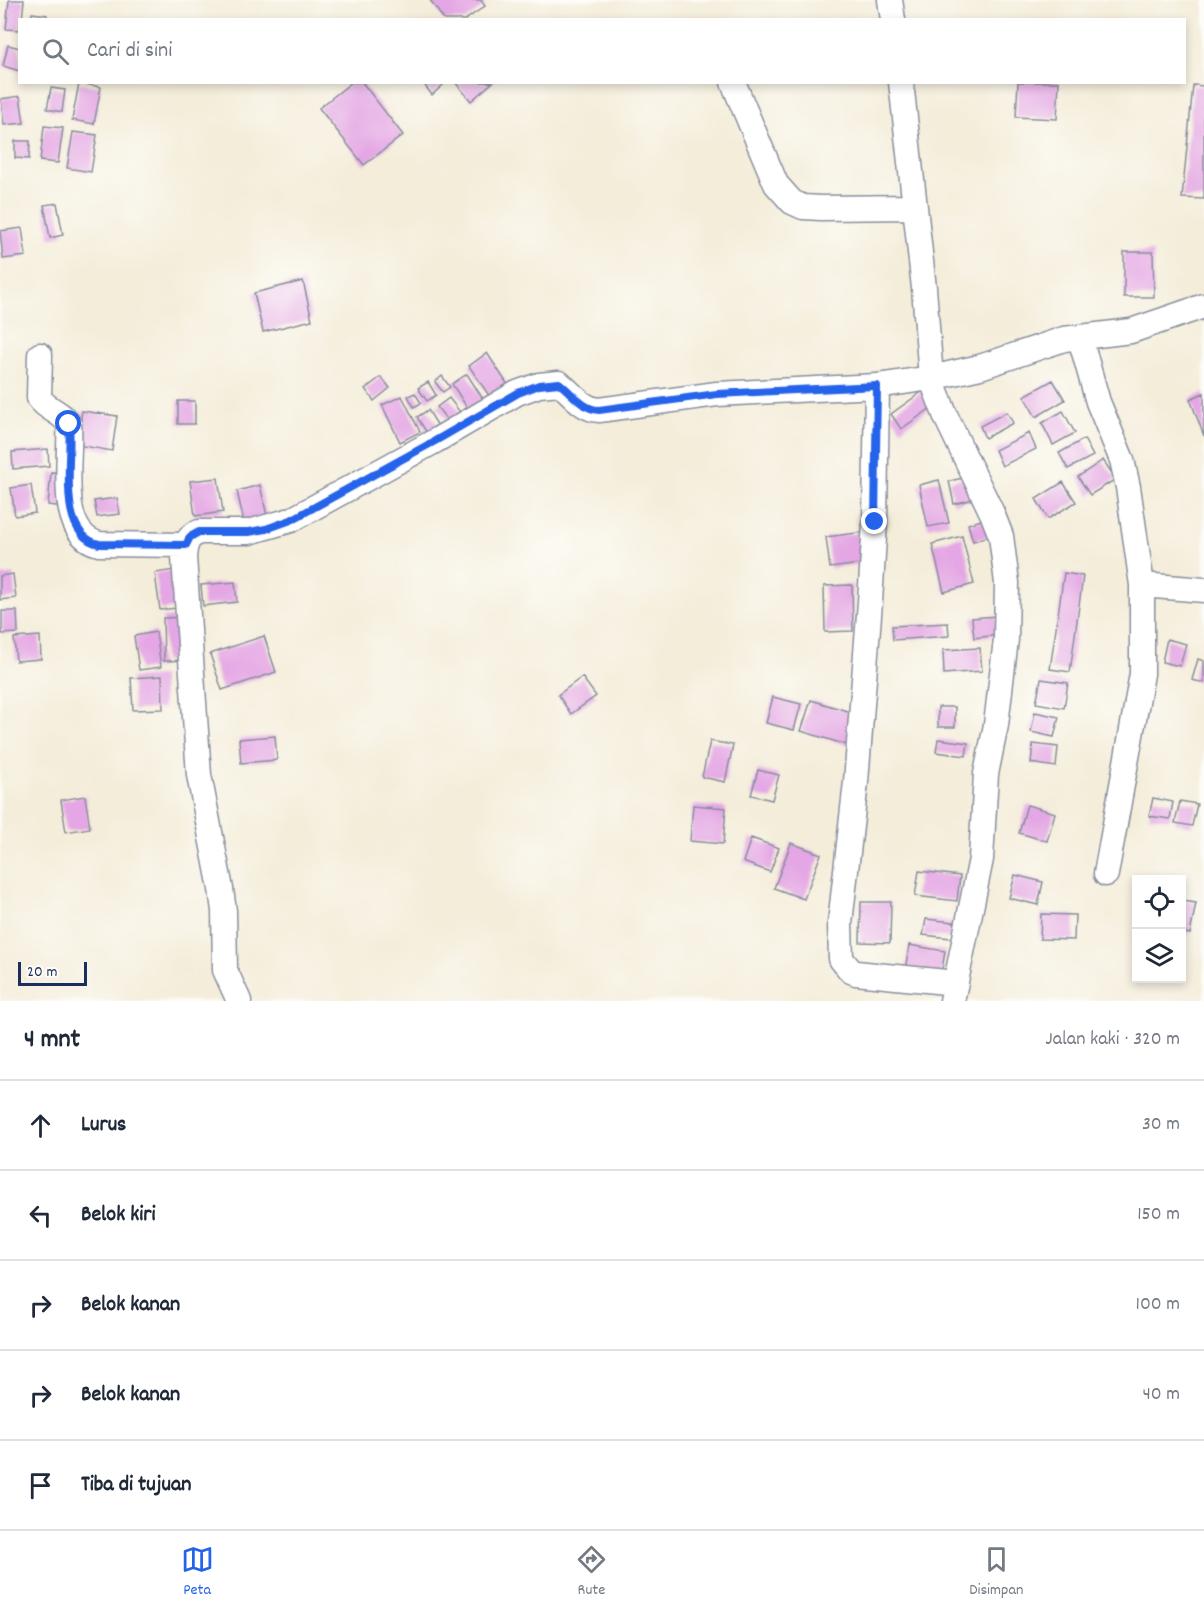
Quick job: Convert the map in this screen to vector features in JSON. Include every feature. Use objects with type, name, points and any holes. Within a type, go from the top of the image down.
[{"type":"street","points":[[890,0],[893,18]]},
{"type":"street","points":[[734,84],[776,183],[792,202],[803,207],[821,208],[915,207]]},
{"type":"street","points":[[877,386],[875,522],[856,782],[840,923],[841,959],[851,971],[856,973],[954,992],[981,859],[986,774],[996,725],[1006,639],[1007,583],[1001,536],[946,417],[931,378],[901,84]]},
{"type":"street","points":[[239,1001],[225,970],[224,911],[200,775],[184,557],[190,537],[199,532],[249,532],[291,520],[518,393],[539,385],[559,383],[582,404],[599,410],[717,394],[877,386],[931,378],[980,367],[1047,343],[1131,331],[1204,306]]},
{"type":"street","points":[[1080,338],[1098,402],[1122,460],[1142,585],[1142,674],[1106,874]]},
{"type":"street","points":[[40,355],[39,398],[49,408],[63,416],[69,424],[71,514],[83,535],[88,540],[99,544],[186,545]]},
{"type":"street","points":[[1142,585],[1204,590]]},
{"type":"building","points":[[9,0],[24,0],[22,18],[18,18],[18,30],[6,29]]},
{"type":"building","points":[[430,0],[481,0],[485,6],[468,18],[443,18]]},
{"type":"building","points":[[32,13],[47,15],[46,18],[31,18]]},
{"type":"building","points":[[8,45],[18,48],[18,70],[3,66]]},
{"type":"building","points":[[79,84],[101,87],[94,124],[72,120]]},
{"type":"building","points":[[349,84],[364,84],[403,135],[364,165],[319,108]]},
{"type":"building","points":[[424,84],[442,84],[443,85],[432,95]]},
{"type":"building","points":[[457,84],[491,84],[471,101]]},
{"type":"building","points":[[1018,84],[1059,84],[1057,119],[1016,117]]},
{"type":"building","points":[[1193,85],[1204,86],[1204,199],[1182,198]]},
{"type":"building","points":[[51,88],[65,90],[62,112],[47,109]]},
{"type":"building","points":[[20,96],[24,123],[4,125],[1,99]]},
{"type":"building","points":[[44,126],[63,128],[58,163],[40,161]]},
{"type":"building","points":[[73,132],[97,135],[91,172],[67,168]]},
{"type":"building","points":[[15,141],[30,141],[29,159],[15,158]]},
{"type":"building","points":[[57,203],[63,235],[50,238],[44,205]]},
{"type":"building","points":[[22,228],[26,256],[3,259],[0,231]]},
{"type":"building","points":[[1124,252],[1153,252],[1154,297],[1124,297]]},
{"type":"building","points":[[303,281],[312,320],[263,332],[254,293]]},
{"type":"building","points":[[487,353],[508,385],[490,397],[469,366]]},
{"type":"building","points":[[467,374],[483,399],[468,409],[452,384]]},
{"type":"building","points":[[442,376],[450,387],[443,392],[435,382]]},
{"type":"building","points":[[381,377],[390,388],[374,401],[365,389]]},
{"type":"building","points":[[1053,380],[1065,400],[1036,417],[1024,396]]},
{"type":"building","points":[[428,382],[436,395],[427,401],[418,388]]},
{"type":"building","points":[[923,391],[934,406],[901,429],[891,414]]},
{"type":"building","points":[[415,393],[421,403],[414,407],[408,396]]},
{"type":"building","points":[[1204,393],[1204,436],[1190,399]]},
{"type":"building","points":[[402,396],[420,432],[400,442],[382,405]]},
{"type":"building","points":[[449,398],[460,412],[448,421],[437,407]]},
{"type":"building","points":[[178,401],[195,401],[195,424],[178,424]]},
{"type":"building","points":[[428,410],[438,426],[427,433],[417,417]]},
{"type":"building","points":[[82,411],[117,416],[112,451],[77,445]]},
{"type":"building","points":[[1063,411],[1075,433],[1053,445],[1042,423]]},
{"type":"building","points":[[1007,412],[1013,423],[985,438],[980,426]]},
{"type":"building","points":[[1029,433],[1036,449],[1002,466],[995,450]]},
{"type":"building","points":[[1084,439],[1093,456],[1068,469],[1059,453]]},
{"type":"building","points":[[48,449],[49,466],[13,469],[12,452]]},
{"type":"building","points":[[1103,460],[1116,479],[1090,495],[1078,477]]},
{"type":"building","points":[[51,472],[68,473],[65,507],[48,505]]},
{"type":"building","points":[[968,477],[973,499],[954,504],[949,481]]},
{"type":"building","points":[[218,478],[223,512],[195,516],[190,481]]},
{"type":"building","points":[[939,480],[949,523],[928,527],[919,485]]},
{"type":"building","points":[[1063,482],[1076,502],[1048,519],[1036,499]]},
{"type":"building","points":[[31,485],[35,513],[15,516],[11,488]]},
{"type":"building","points":[[260,485],[267,516],[244,522],[237,491]]},
{"type":"building","points":[[117,498],[120,514],[97,517],[94,501]]},
{"type":"building","points":[[988,518],[993,535],[973,541],[968,524]]},
{"type":"building","points":[[864,532],[868,563],[830,568],[826,537]]},
{"type":"building","points":[[962,536],[974,584],[944,592],[932,544]]},
{"type":"building","points":[[180,569],[185,607],[160,610],[155,573]]},
{"type":"building","points":[[1064,573],[1083,576],[1070,672],[1050,669]]},
{"type":"building","points":[[13,574],[16,598],[0,600],[0,576]]},
{"type":"building","points":[[235,582],[237,602],[203,606],[201,585]]},
{"type":"building","points":[[852,585],[853,631],[825,632],[824,586]]},
{"type":"building","points":[[2,611],[17,611],[18,633],[2,634]]},
{"type":"building","points":[[997,616],[998,635],[974,638],[972,618]]},
{"type":"building","points":[[187,617],[189,660],[164,661],[163,618]]},
{"type":"building","points":[[948,623],[949,636],[893,640],[892,626]]},
{"type":"building","points":[[156,632],[161,667],[139,670],[134,636]]},
{"type":"building","points":[[40,636],[41,659],[16,661],[14,638]]},
{"type":"building","points":[[264,636],[276,672],[222,690],[210,654]]},
{"type":"building","points":[[1167,639],[1186,644],[1180,666],[1162,662]]},
{"type":"building","points":[[980,648],[982,671],[944,674],[943,650]]},
{"type":"building","points":[[1198,659],[1204,661],[1204,683],[1192,680]]},
{"type":"building","points":[[162,676],[163,709],[133,710],[131,678]]},
{"type":"building","points":[[582,677],[596,696],[571,714],[558,695]]},
{"type":"building","points":[[1041,679],[1068,683],[1064,708],[1036,703]]},
{"type":"building","points":[[773,697],[801,704],[794,730],[766,723]]},
{"type":"building","points":[[811,700],[857,714],[847,745],[801,731]]},
{"type":"building","points":[[938,707],[955,707],[955,727],[938,727]]},
{"type":"building","points":[[1035,712],[1059,717],[1054,737],[1031,732]]},
{"type":"building","points":[[275,736],[277,760],[241,763],[239,739]]},
{"type":"building","points":[[938,739],[968,743],[966,756],[936,752]]},
{"type":"building","points":[[710,741],[733,745],[725,782],[702,777]]},
{"type":"building","points":[[1033,744],[1058,747],[1056,767],[1031,763]]},
{"type":"building","points":[[758,770],[779,775],[772,800],[751,795]]},
{"type":"building","points":[[85,796],[90,828],[66,832],[61,800]]},
{"type":"building","points":[[1153,798],[1173,802],[1170,819],[1149,816]]},
{"type":"building","points":[[1180,801],[1197,804],[1192,826],[1175,823]]},
{"type":"building","points":[[693,805],[726,808],[723,844],[690,841]]},
{"type":"building","points":[[1027,805],[1055,813],[1047,841],[1019,833]]},
{"type":"building","points":[[751,838],[779,848],[770,872],[743,862]]},
{"type":"building","points":[[791,843],[821,854],[804,899],[774,888]]},
{"type":"building","points":[[919,871],[960,876],[957,901],[915,896]]},
{"type":"building","points":[[1015,875],[1043,882],[1038,905],[1009,898]]},
{"type":"building","points":[[861,902],[891,902],[890,943],[860,942]]},
{"type":"building","points":[[1186,902],[1196,903],[1190,934],[1186,933]]},
{"type":"building","points":[[1041,914],[1075,915],[1074,940],[1040,939]]},
{"type":"building","points":[[926,919],[962,923],[960,939],[923,935]]},
{"type":"building","points":[[909,945],[945,951],[941,976],[905,971]]},
{"type":"route","points":[[69,424],[71,514],[83,535],[88,540],[99,544],[186,545],[190,537],[199,532],[249,532],[291,520],[518,393],[551,382],[559,383],[582,404],[599,410],[717,394],[877,386],[875,522]]}]
